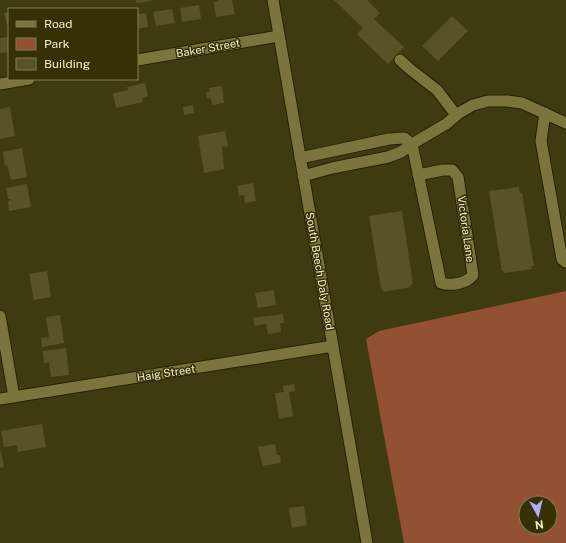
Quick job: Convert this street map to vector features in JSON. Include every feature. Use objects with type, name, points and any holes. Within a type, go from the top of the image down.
[{"type":"street","name":"South Beech Daly Road","points":[[273,0],[367,543]]},
{"type":"street","name":"Baker Street","points":[[138,60],[279,36]]},
{"type":"street","points":[[400,60],[437,90],[456,116]]},
{"type":"street","points":[[0,84],[23,80]]},
{"type":"street","points":[[303,176],[332,168],[388,157],[401,152],[473,105],[497,100],[522,104],[566,123]]},
{"type":"street","points":[[545,113],[541,141],[562,259],[566,262]]},
{"type":"street","points":[[300,158],[389,139],[404,138],[412,144]]},
{"type":"street","name":"Victoria Lane","points":[[412,144],[418,175],[441,283],[447,285],[469,280],[473,275],[458,177],[452,170],[443,170],[418,175]]},
{"type":"street","points":[[0,316],[14,397]]},
{"type":"street","name":"Haig Street","points":[[0,399],[333,346]]},
{"type":"green space","points":[[566,291],[566,543],[404,543],[366,339],[379,331]]},
{"type":"building","points":[[136,0],[151,0],[151,1],[136,3]]},
{"type":"building","points":[[219,0],[232,0],[235,14],[216,17],[214,2]]},
{"type":"building","points":[[334,0],[367,0],[380,13],[374,19],[404,47],[388,64],[357,34],[363,28]]},
{"type":"building","points":[[199,5],[201,19],[182,22],[180,8]]},
{"type":"building","points":[[172,9],[175,23],[156,26],[153,12]]},
{"type":"building","points":[[8,12],[8,25],[7,25],[4,13]]},
{"type":"building","points":[[146,13],[148,27],[138,29],[138,14]]},
{"type":"building","points":[[452,16],[468,31],[438,61],[422,46]]},
{"type":"building","points":[[8,37],[8,52],[0,53],[0,38]]},
{"type":"building","points":[[145,83],[148,96],[142,98],[143,102],[116,108],[113,93],[128,90],[127,87]]},
{"type":"building","points":[[222,86],[224,103],[212,105],[211,98],[207,99],[206,92],[210,92],[209,88]]},
{"type":"building","points":[[193,105],[194,113],[184,115],[183,107]]},
{"type":"building","points":[[10,107],[15,136],[0,139],[0,109]]},
{"type":"building","points":[[225,131],[228,146],[222,147],[224,169],[204,173],[198,136]]},
{"type":"building","points":[[22,148],[27,177],[11,180],[7,165],[5,166],[3,152]]},
{"type":"building","points":[[253,183],[256,201],[245,203],[244,195],[239,196],[237,186]]},
{"type":"building","points":[[27,184],[31,207],[9,211],[8,201],[11,199],[8,199],[6,188]]},
{"type":"building","points":[[519,187],[520,193],[522,193],[534,266],[531,266],[532,269],[504,273],[502,271],[489,191]]},
{"type":"building","points":[[402,211],[413,284],[410,285],[411,287],[383,292],[383,289],[381,289],[369,216]]},
{"type":"building","points":[[47,271],[51,297],[34,300],[29,274]]},
{"type":"building","points":[[274,290],[276,305],[258,308],[255,293]]},
{"type":"building","points":[[283,314],[284,323],[280,323],[281,332],[268,334],[266,324],[255,326],[253,318]]},
{"type":"building","points":[[60,315],[64,343],[42,347],[41,338],[49,337],[46,317]]},
{"type":"building","points":[[66,348],[69,375],[51,377],[49,362],[44,363],[43,351]]},
{"type":"building","points":[[294,384],[295,391],[289,392],[293,416],[279,419],[275,393],[284,392],[283,386]]},
{"type":"building","points":[[42,424],[46,447],[18,452],[17,445],[4,447],[1,431]]},
{"type":"building","points":[[275,444],[277,455],[280,455],[281,463],[263,466],[258,447]]},
{"type":"building","points":[[0,452],[4,467],[0,468]]},
{"type":"building","points":[[304,506],[307,525],[292,528],[289,508]]}]
